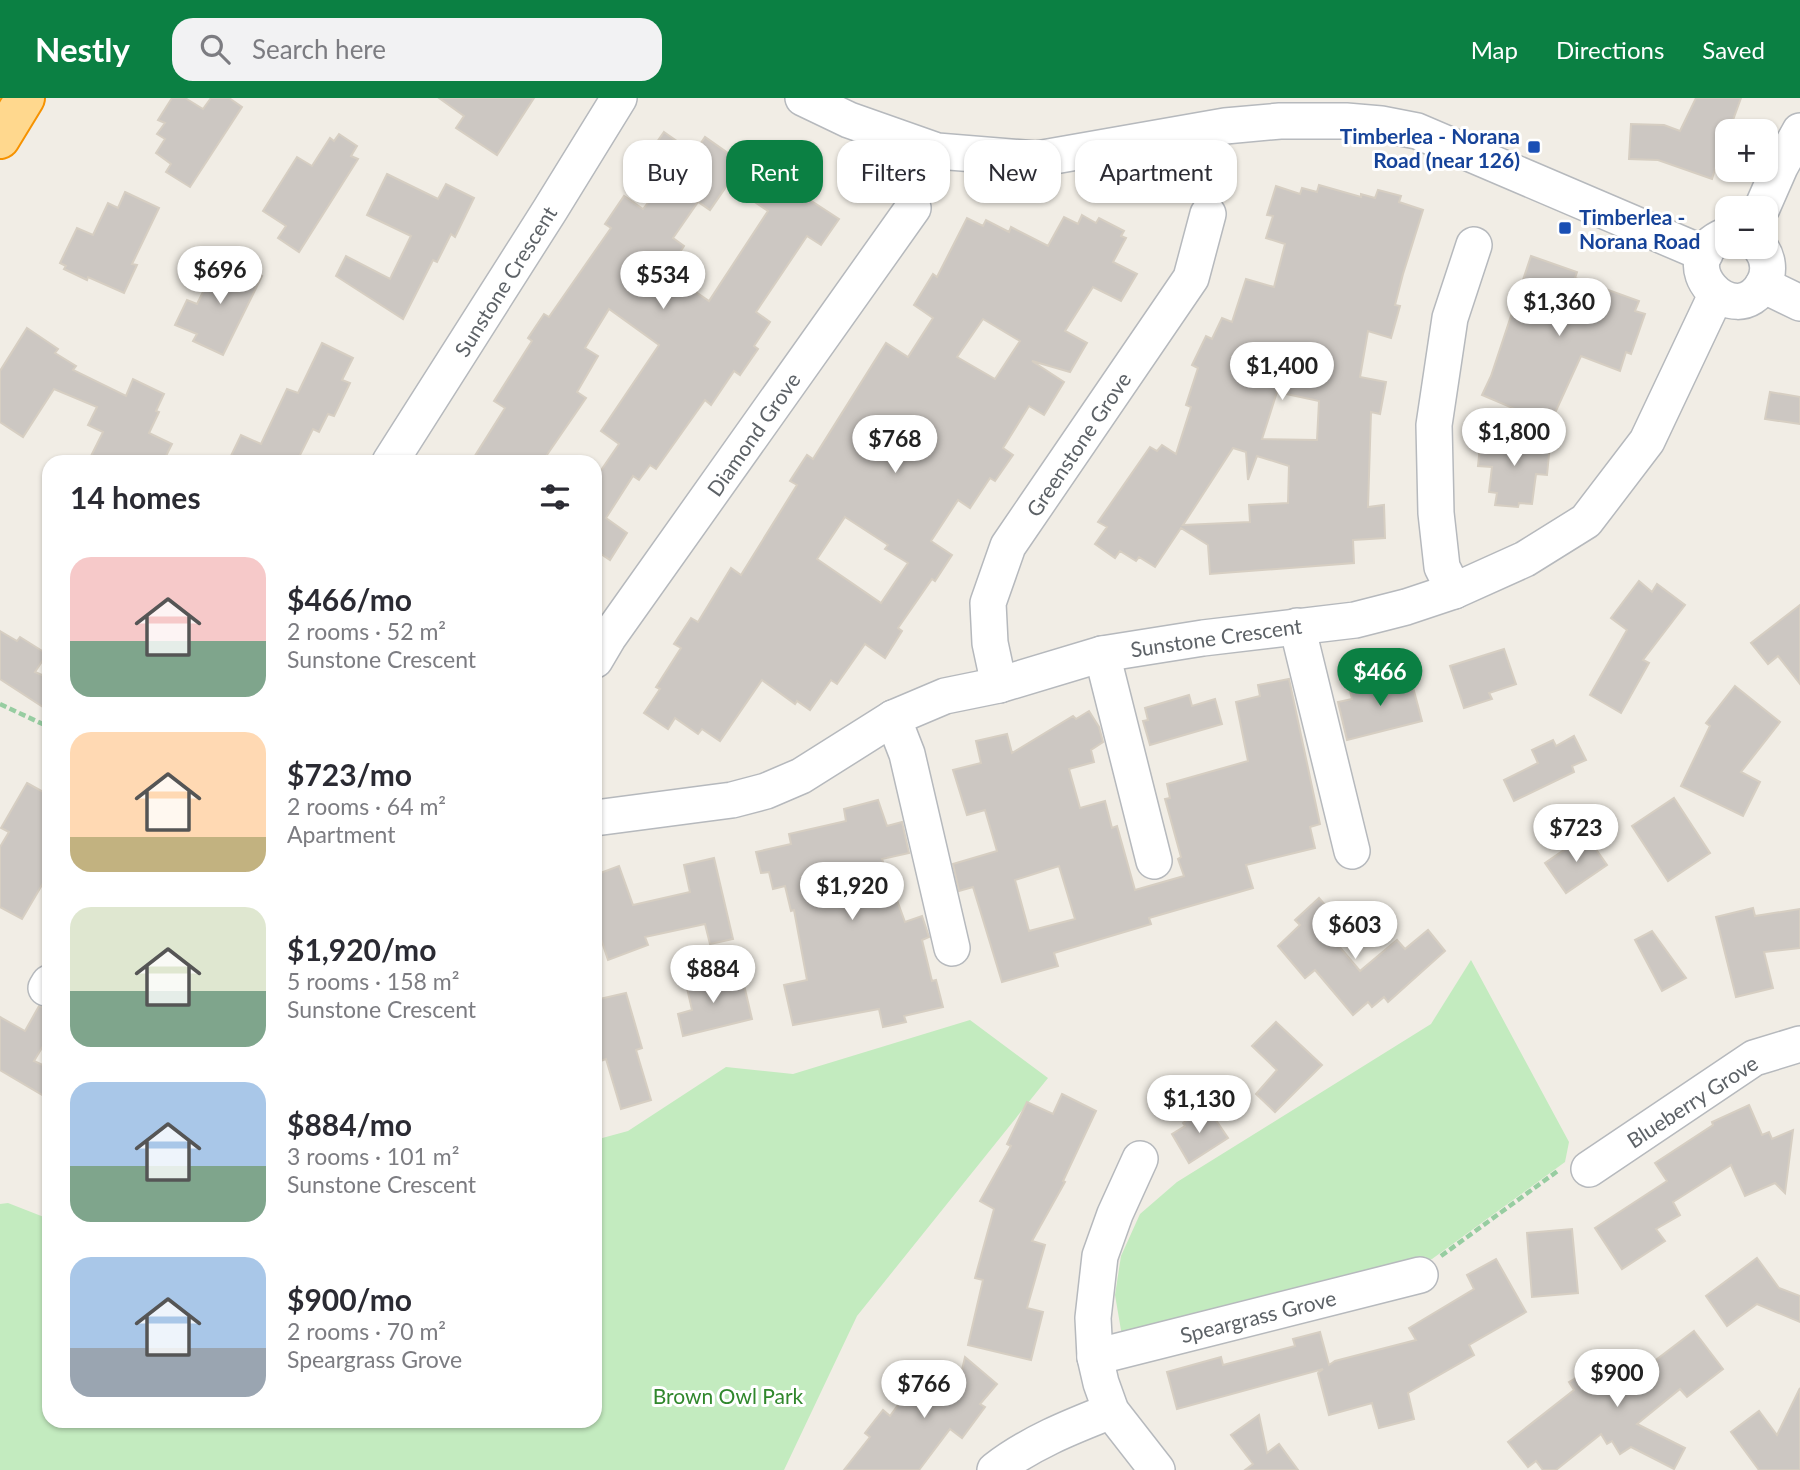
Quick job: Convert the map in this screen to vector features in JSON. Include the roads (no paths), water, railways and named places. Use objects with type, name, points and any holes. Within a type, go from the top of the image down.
[{"type":"highway","points":[[0,139],[25,98]]},
{"type":"street","name":"Sunstone Crescent","points":[[394,455],[618,98]]},
{"type":"street","points":[[803,98],[849,120],[937,150],[1037,159],[1225,126],[1266,122],[1346,121],[1381,124],[1417,131],[1715,245]]},
{"type":"street","points":[[1767,196],[1800,131]]},
{"type":"street","name":"Diamond Grove","points":[[602,648],[913,208]]},
{"type":"street","name":"Greenstone Grove","points":[[999,685],[990,643],[988,603],[1009,546],[1191,278],[1208,214]]},
{"type":"street","points":[[1454,591],[1443,568],[1439,540],[1434,425],[1450,318],[1474,246]]},
{"type":"street","points":[[1715,247],[1702,276],[1707,286],[1725,299],[1736,301],[1756,293],[1768,274],[1766,259]]},
{"type":"street","points":[[1763,285],[1800,303]]},
{"type":"street","name":"Sunstone Crescent","points":[[602,817],[732,800],[766,791],[801,776],[893,718],[945,696],[999,685],[1102,654],[1355,620],[1454,591],[1525,559],[1586,521],[1647,441],[1716,295]]},
{"type":"street","points":[[1297,626],[1352,852]]},
{"type":"street","points":[[1102,654],[1154,861]]},
{"type":"street","points":[[893,718],[906,754],[952,948]]},
{"type":"street","name":"Blueberry Grove","points":[[1589,1169],[1754,1058],[1800,1044]]},
{"type":"street","points":[[1140,1159],[1115,1214],[1100,1256],[1093,1318],[1095,1357],[1111,1412],[1157,1470]]},
{"type":"street","name":"Speargrass Grove","points":[[1095,1357],[1420,1275]]},
{"type":"street","points":[[995,1470],[1017,1454],[1063,1430],[1111,1412]]},
{"type":"place","name":"Timberlea - Norana Road (near 126)","points":[[1534,147]]},
{"type":"place","name":"Timberlea - Norana Road","points":[[1565,228]]},
{"type":"park label","name":"Brown Owl Park","points":[[728,1395]]}]
